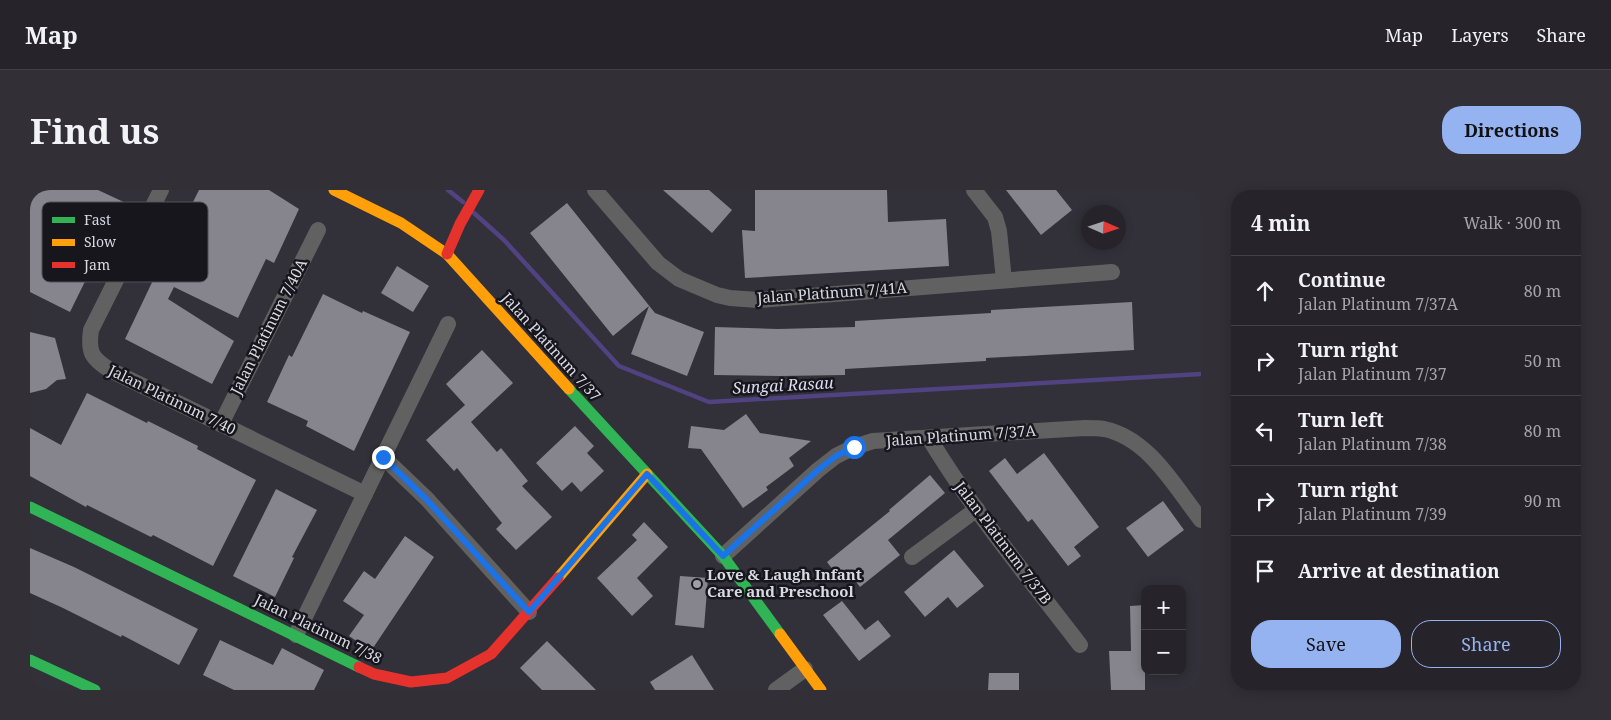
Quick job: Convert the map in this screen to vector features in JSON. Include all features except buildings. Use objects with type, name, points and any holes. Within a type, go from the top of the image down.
[{"type":"street","name":"Jalan Platinum 7/40","points":[[155,202],[161,190]]},
{"type":"street","name":"Jalan Platinum 7/37","points":[[334,190],[402,223],[447,254],[723,556],[821,690]]},
{"type":"street","points":[[447,254],[478,190]]},
{"type":"street","name":"Jalan Platinum 7/41A","points":[[595,190],[658,263],[679,279],[717,295],[730,298],[758,300],[1112,272]]},
{"type":"street","points":[[974,190],[995,217],[999,231],[1004,280]]},
{"type":"street","name":"Jalan Platinum 7/40A","points":[[221,424],[318,230]]},
{"type":"street","name":"Jalan Platinum 7/40","points":[[115,282],[91,330],[89,344],[96,362],[365,494]]},
{"type":"street","points":[[296,635],[448,324]]},
{"type":"street","name":"Jalan Platinum 7/37A","points":[[723,556],[836,456],[854,447],[873,441],[1085,428],[1104,429],[1124,436],[1139,445],[1151,457],[1201,520]]},
{"type":"street","name":"Jalan Platinum 7/37B","points":[[929,438],[947,468],[1080,645]]},
{"type":"street","points":[[383,457],[427,500],[529,612]]},
{"type":"street","name":"Jalan Platinum 7/38","points":[[30,507],[374,674],[411,682],[447,678],[491,654],[647,474]]},
{"type":"street","points":[[912,557],[977,509]]},
{"type":"street","points":[[30,660],[94,690]]},
{"type":"street","points":[[776,690],[805,668]]},
{"type":"waterway","name":"Sungai Rasau","points":[[448,190],[463,202]]},
{"type":"waterway","name":"Sungai Rasau","points":[[474,213],[504,240],[619,366],[709,402],[1201,374]]},
{"type":"traffic: fast","points":[[569,389],[723,556],[780,634]]},
{"type":"traffic: fast","points":[[30,507],[359,667]]},
{"type":"traffic: fast","points":[[30,660],[95,690]]},
{"type":"traffic: slow","points":[[334,190],[401,223],[447,254],[569,389]]},
{"type":"traffic: slow","points":[[558,578],[647,474]]},
{"type":"traffic: slow","points":[[780,634],[821,690]]},
{"type":"traffic: jam","points":[[447,254],[460,224],[479,190]]},
{"type":"traffic: jam","points":[[359,667],[374,674],[411,682],[447,678],[491,654],[558,578]]},
{"type":"place","name":"Love & Laugh Infant Care and Preschool","points":[[697,584]]},
{"type":"route","points":[[383,457],[427,500],[529,612],[647,474],[723,556],[818,470],[836,456],[854,447]]}]
